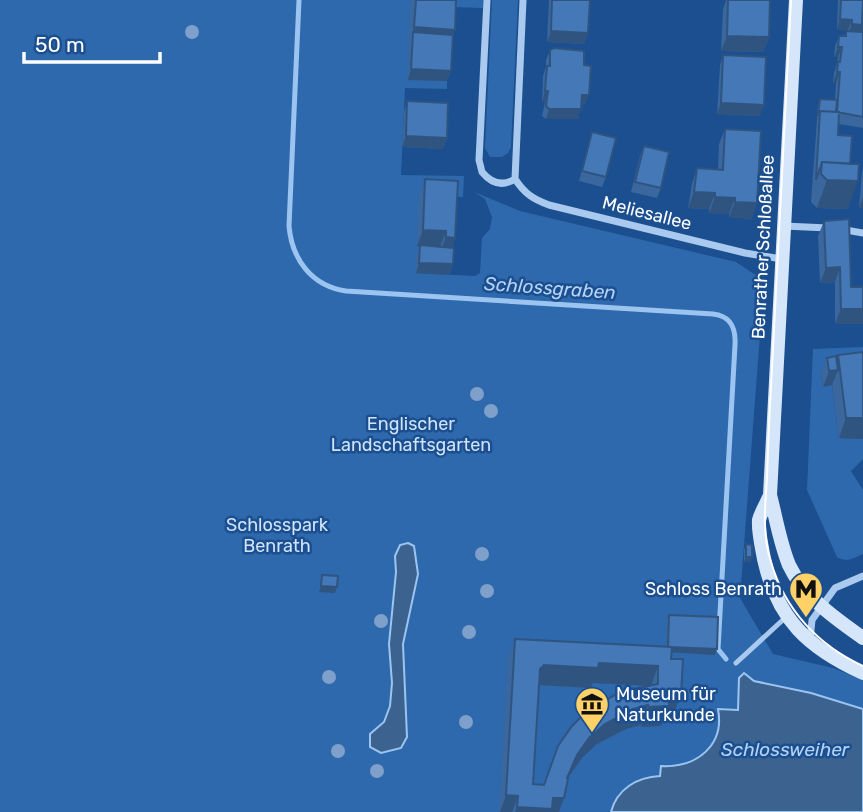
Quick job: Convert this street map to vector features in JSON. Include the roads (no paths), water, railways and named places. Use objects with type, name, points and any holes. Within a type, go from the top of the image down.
[{"type":"main road","name":"Benrather Schloßallee","points":[[796,0],[770,495],[783,548],[790,567],[804,589],[833,618],[863,638]]},
{"type":"main road","name":"Benrather Schloßallee","points":[[770,495],[759,520],[761,545],[771,586],[786,617],[799,633],[828,655],[863,674]]},
{"type":"street","points":[[487,0],[479,160],[482,172],[498,184],[515,179],[523,0]]},
{"type":"street","name":"Meliesallee","points":[[515,179],[530,197],[549,205],[745,253],[782,259]]},
{"type":"street","points":[[783,226],[843,229],[863,233]]},
{"type":"street","points":[[810,641],[812,620],[821,605],[835,588],[863,576]]},
{"type":"lane","points":[[736,663],[786,617]]},
{"type":"water","points":[[408,543],[414,546],[418,574],[403,644],[407,737],[401,748],[381,753],[370,747],[370,734],[384,722],[390,706],[392,683],[389,644],[395,556],[400,545]]},
{"type":"water","name":"Schlossweiher","points":[[744,673],[754,681],[811,693],[863,709],[863,812],[611,812],[618,797],[629,786],[643,779],[660,776],[661,766],[686,763],[705,752],[717,734],[718,709],[738,710],[739,678]]},
{"type":"waterway","name":"Schlossgraben","points":[[299,0],[289,226],[299,260],[323,284],[346,291],[713,314],[724,317],[731,324],[735,333],[735,345],[718,649],[726,659]]},
{"type":"tram line","points":[[791,0],[765,510],[766,541],[777,579],[794,610],[818,637],[863,666]]},
{"type":"place","name":"Schloss Benrath","points":[[806,619]]},
{"type":"place","name":"Museum für Naturkunde","points":[[592,734]]},
{"type":"park label","name":"Englischer Landschaftsgarten","points":[[411,434]]},
{"type":"park label","name":"Schlosspark Benrath","points":[[277,535]]}]
